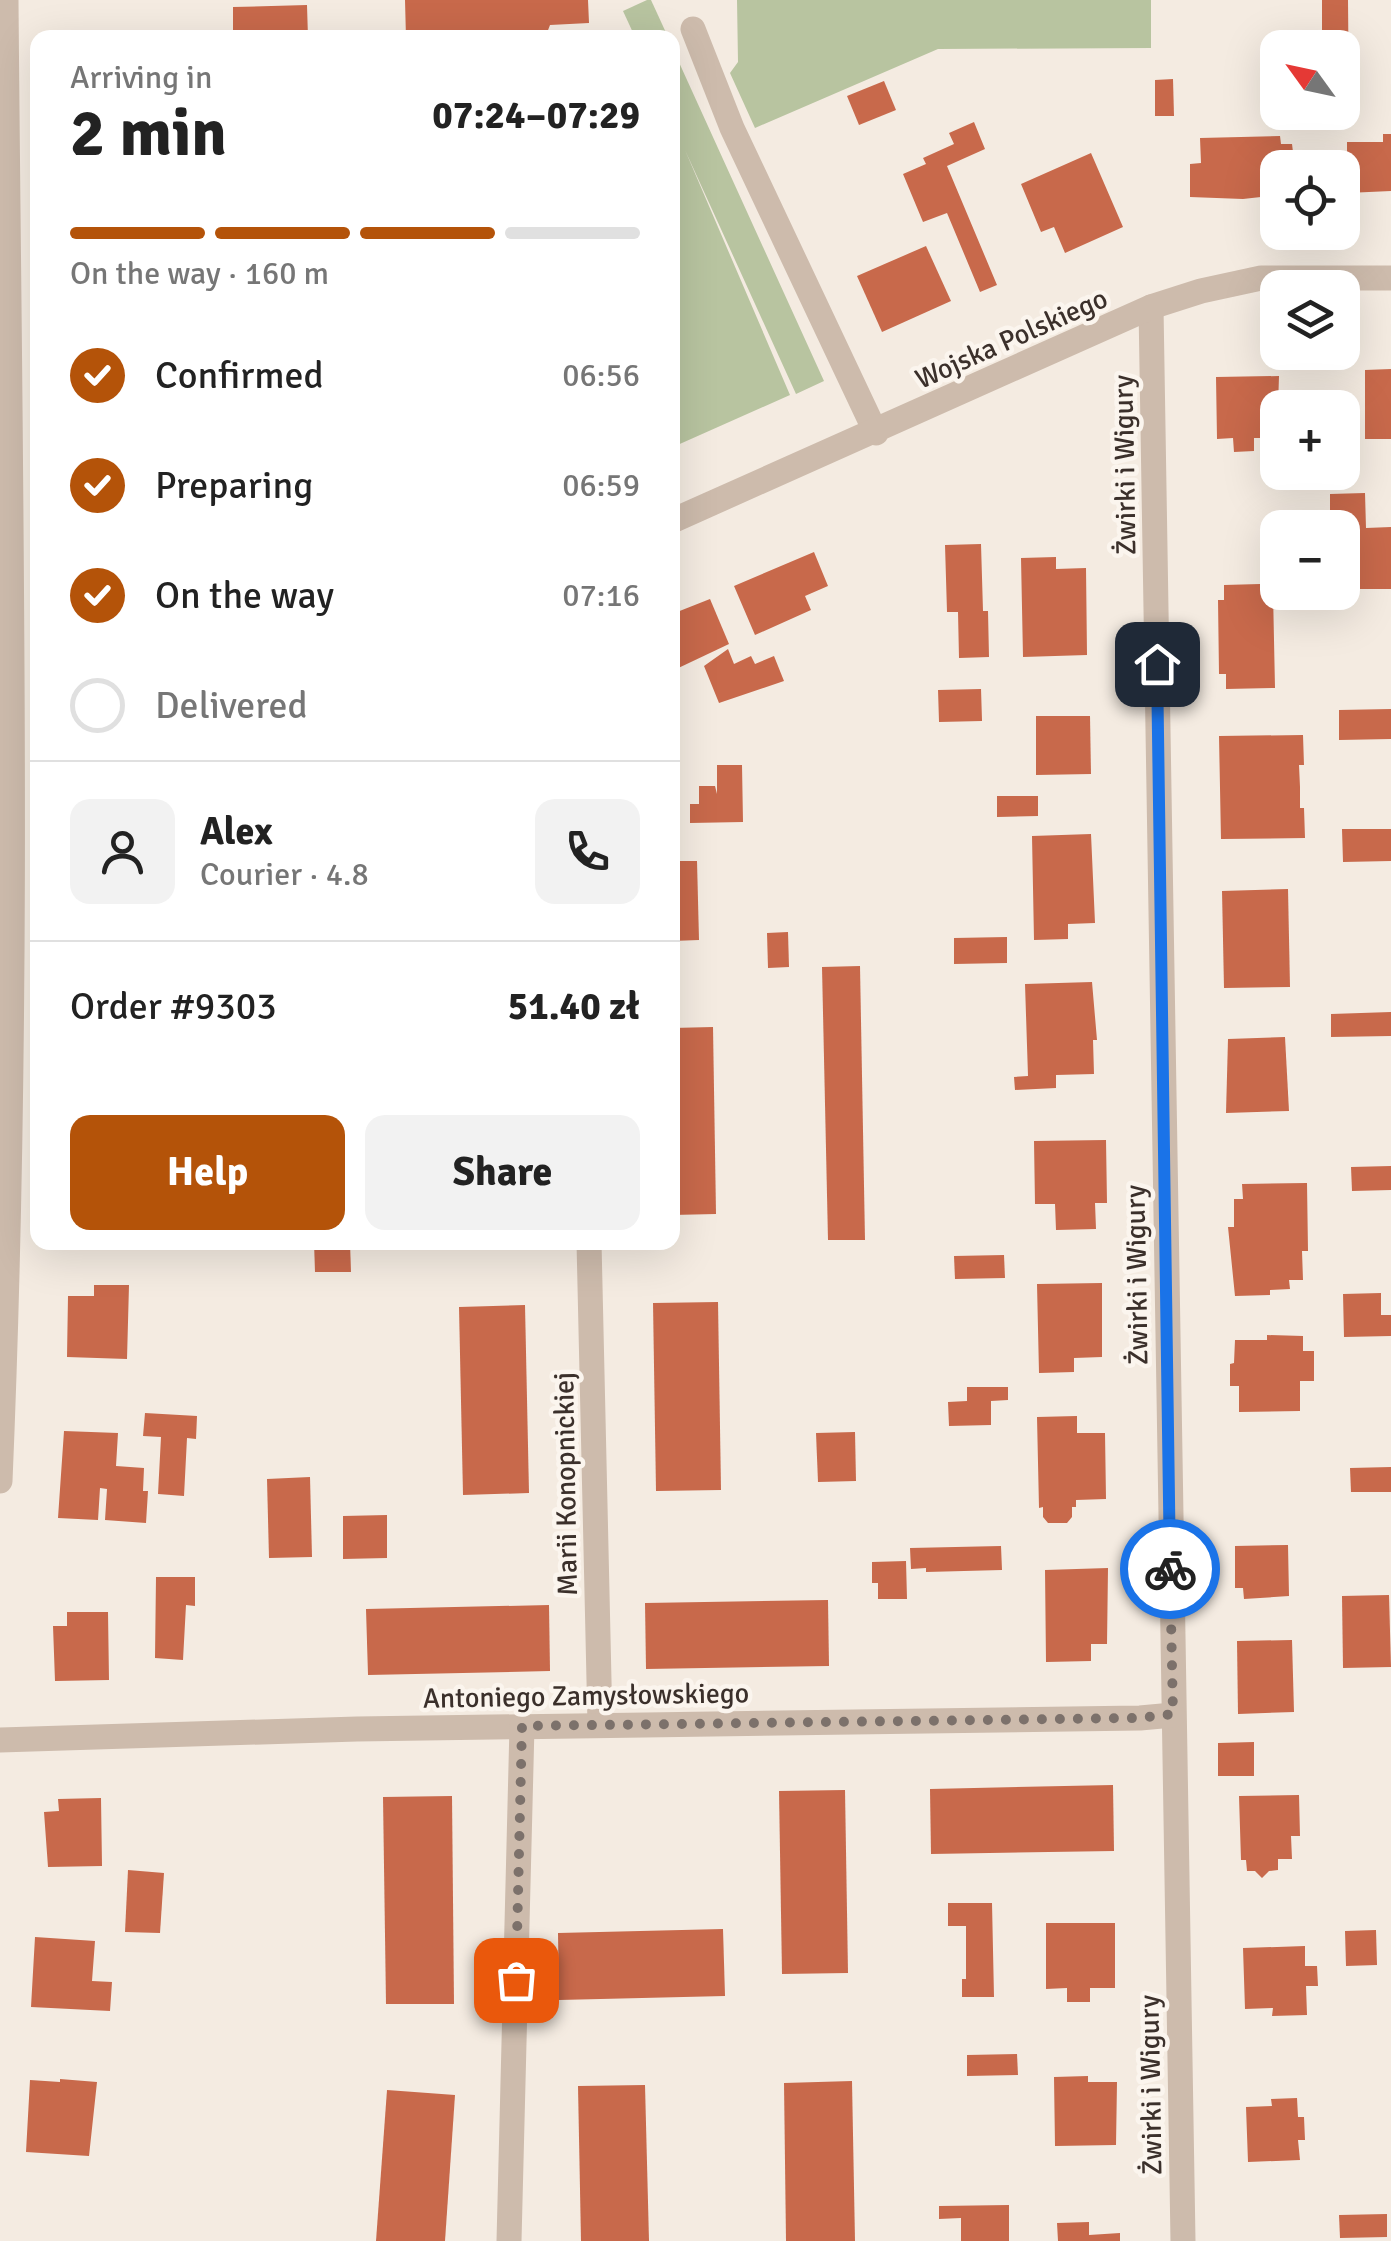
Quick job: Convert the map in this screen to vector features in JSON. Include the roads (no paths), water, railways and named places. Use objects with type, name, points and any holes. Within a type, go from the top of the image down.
[{"type":"street","points":[[0,1481],[17,726],[5,298],[6,0]]},
{"type":"street","points":[[694,28],[732,128],[876,433]]},
{"type":"street","name":"Wojska Polskiego","points":[[680,518],[1151,308],[1200,291],[1262,278],[1391,278]]},
{"type":"street","name":"Żwirki i Wigury","points":[[1151,308],[1183,2241]]},
{"type":"street","name":"Marii Konopnickiej","points":[[589,1250],[600,1724]]},
{"type":"street","name":"Antoniego Zamysłowskiego","points":[[0,1740],[600,1724],[1140,1718],[1173,1714]]},
{"type":"street","points":[[509,2241],[522,1726]]}]
